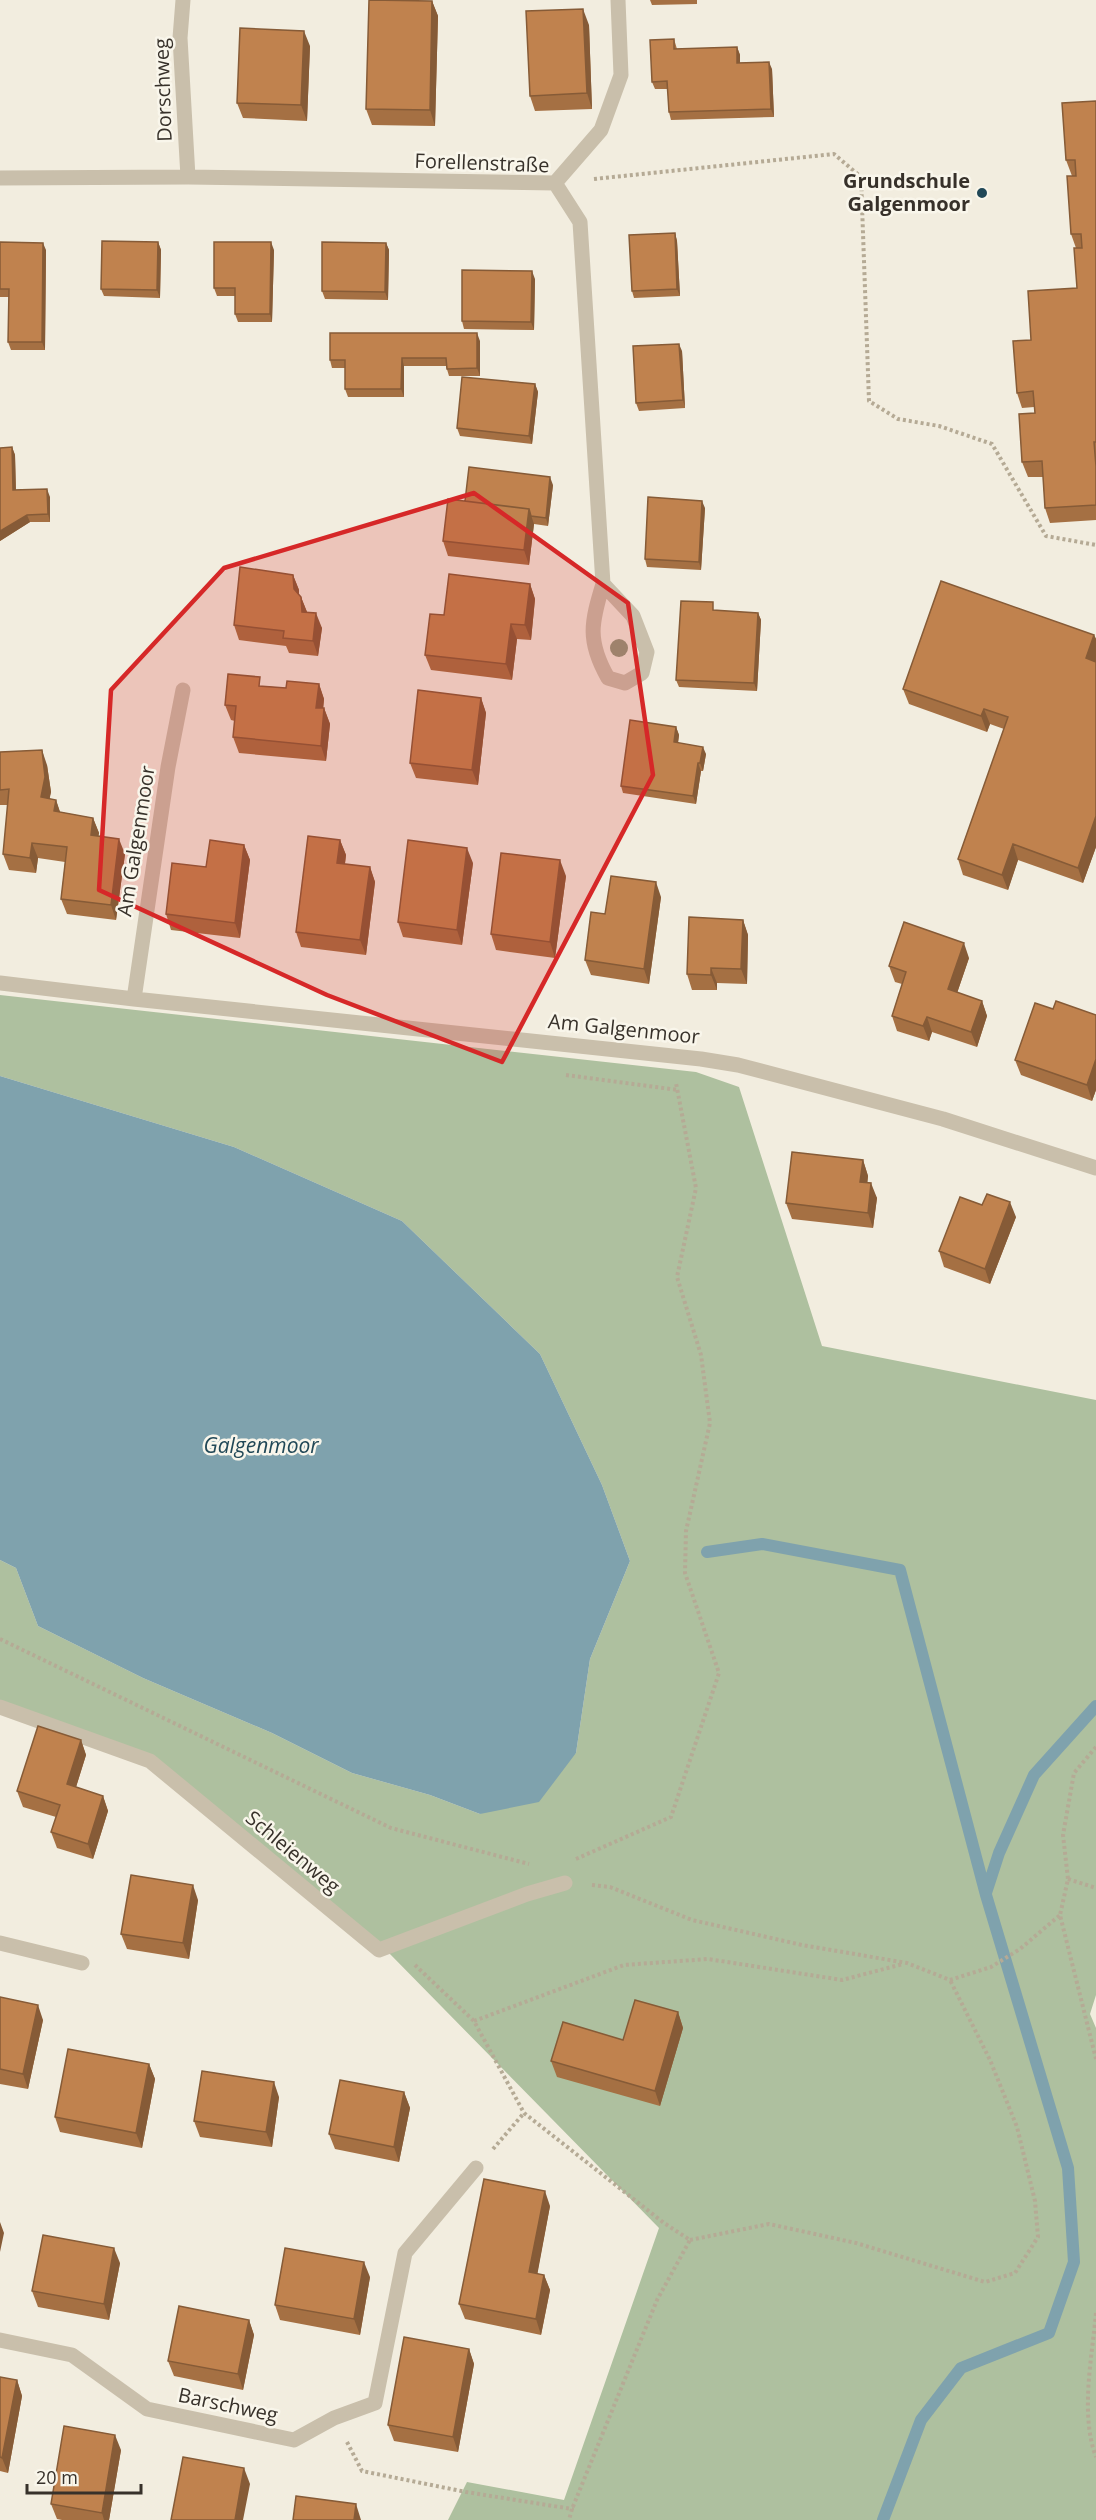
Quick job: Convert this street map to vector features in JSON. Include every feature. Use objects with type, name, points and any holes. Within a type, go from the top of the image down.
[{"type":"street","name":"Dorschweg","points":[[183,0],[180,38],[188,177]]},
{"type":"street","points":[[555,183],[601,130],[621,75],[618,0]]},
{"type":"street","name":"Forellenstraße","points":[[0,178],[188,177],[555,183],[580,222],[603,584],[593,618],[595,656],[608,678],[625,683],[642,673],[647,652],[633,616],[603,584]]},
{"type":"street","name":"Am Galgenmoor","points":[[134,999],[168,767],[183,690]]},
{"type":"street","name":"Am Galgenmoor","points":[[0,982],[134,999],[665,1054],[738,1065],[944,1119],[1096,1168]]},
{"type":"street","name":"Schleienweg","points":[[0,1707],[150,1761],[379,1950],[526,1894],[565,1883]]},
{"type":"street","points":[[0,1943],[82,1963]]},
{"type":"street","name":"Barschweg","points":[[0,2340],[72,2355],[147,2409],[294,2440],[334,2418],[375,2403],[405,2253],[476,2168]]},
{"type":"path","points":[[555,183],[834,154],[861,177],[869,401],[898,419],[939,426],[992,444],[1046,536],[1096,545]]},
{"type":"path","points":[[552,1870],[671,1817],[719,1673],[685,1573],[686,1531],[710,1423],[701,1355],[678,1277],[696,1188],[678,1090],[665,1054]]},
{"type":"path","points":[[0,1639],[391,1827],[552,1870],[565,1883],[610,1887],[692,1920],[802,1945],[907,1963],[950,1980],[991,1967],[1020,1949],[1060,1915]]},
{"type":"path","points":[[1096,1747],[1074,1773],[1063,1835],[1068,1880],[1060,1915],[1096,2059]]},
{"type":"path","points":[[1068,1880],[1096,1888]]},
{"type":"path","points":[[393,1944],[474,2021],[524,2113],[664,2223],[690,2240],[769,2224],[855,2243],[985,2282],[1015,2273],[1038,2237],[1035,2201],[1017,2127],[990,2060],[950,1980]]},
{"type":"path","points":[[474,2021],[624,1965],[708,1959],[842,1980],[907,1963]]},
{"type":"path","points":[[476,2168],[524,2113]]},
{"type":"path","points":[[569,2520],[657,2300],[690,2240]]},
{"type":"path","points":[[1096,2313],[1089,2383],[1089,2439],[1096,2457]]},
{"type":"path","points":[[334,2418],[362,2471],[465,2492],[572,2509]]},
{"type":"highlighted area","points":[[474,493],[628,603],[653,775],[502,1062],[327,995],[99,890],[111,690],[224,568]]},
{"type":"green space","points":[[0,995],[696,1072],[739,1087],[822,1346],[1096,1400],[1096,1995],[1090,2014],[1096,2028],[1096,2520],[448,2520],[467,2482],[564,2500],[659,2228],[389,1953],[155,1758],[0,1702],[0,1560],[16,1568],[38,1626],[143,1678],[272,1733],[352,1773],[430,1795],[480,1814],[576,1753],[590,1659],[630,1561],[602,1485],[540,1354],[402,1221],[234,1147],[0,1076]]},
{"type":"water","name":"Galgenmoor","points":[[0,1076],[234,1147],[402,1221],[540,1354],[602,1485],[630,1561],[590,1659],[576,1753],[539,1802],[480,1814],[430,1795],[352,1773],[272,1733],[143,1678],[38,1626],[16,1568],[0,1560]]},
{"type":"building","points":[[369,0],[432,1],[430,110],[366,109]]},
{"type":"building","points":[[583,9],[587,93],[530,96],[526,11]]},
{"type":"building","points":[[240,28],[304,31],[301,105],[237,103]]},
{"type":"building","points":[[674,39],[674,49],[737,47],[737,63],[769,62],[771,109],[669,112],[667,81],[652,82],[650,40]]},
{"type":"building","points":[[1096,101],[1096,442],[1094,442],[1096,505],[1045,508],[1042,461],[1022,462],[1019,414],[1035,413],[1033,391],[1017,393],[1013,341],[1031,340],[1028,291],[1077,288],[1074,248],[1082,248],[1081,234],[1071,234],[1067,176],[1076,176],[1075,160],[1066,160],[1062,103]]},
{"type":"building","points":[[675,233],[677,289],[632,291],[629,235]]},
{"type":"building","points":[[102,241],[158,242],[157,290],[101,289]]},
{"type":"building","points":[[0,242],[43,243],[42,342],[8,342],[9,289],[0,289]]},
{"type":"building","points":[[214,242],[271,242],[270,314],[235,314],[235,288],[214,288]]},
{"type":"building","points":[[322,242],[386,243],[385,292],[322,291]]},
{"type":"building","points":[[462,270],[532,271],[531,322],[462,321]]},
{"type":"building","points":[[330,333],[477,333],[477,368],[447,369],[446,358],[402,358],[401,389],[345,389],[345,360],[330,360]]},
{"type":"building","points":[[679,344],[683,400],[636,403],[633,346]]},
{"type":"building","points":[[462,377],[535,384],[529,436],[457,428]]},
{"type":"building","points":[[12,447],[13,490],[47,489],[48,514],[27,515],[0,531],[0,448]]},
{"type":"building","points":[[469,467],[550,477],[546,518],[531,516],[529,509],[465,501]]},
{"type":"building","points":[[648,497],[702,501],[699,562],[645,559]]},
{"type":"building","points":[[448,499],[529,509],[524,550],[443,541]]},
{"type":"building","points":[[240,567],[293,575],[294,589],[301,597],[302,612],[316,613],[313,641],[283,638],[284,631],[234,625]]},
{"type":"building","points":[[449,574],[530,584],[525,625],[511,624],[506,664],[425,655],[430,614],[444,615]]},
{"type":"building","points":[[941,581],[1094,635],[1086,658],[1096,662],[1096,816],[1078,868],[1013,844],[1002,875],[958,859],[1008,717],[984,709],[981,716],[903,689]]},
{"type":"building","points":[[681,601],[713,602],[713,610],[758,613],[754,683],[676,680]]},
{"type":"building","points":[[228,674],[260,677],[259,686],[286,688],[287,681],[319,684],[316,708],[324,708],[321,746],[233,737],[236,706],[225,705]]},
{"type":"building","points":[[418,690],[481,698],[472,770],[410,763]]},
{"type":"building","points":[[630,720],[676,727],[674,742],[703,747],[693,796],[621,786]]},
{"type":"building","points":[[42,750],[45,777],[41,797],[56,800],[54,811],[93,818],[91,835],[119,839],[111,905],[61,899],[67,847],[32,843],[30,858],[3,854],[9,789],[0,790],[0,752]]},
{"type":"building","points":[[308,836],[340,840],[337,863],[370,867],[360,940],[296,932]]},
{"type":"building","points":[[210,840],[244,845],[235,923],[166,914],[172,863],[206,867]]},
{"type":"building","points":[[408,840],[467,848],[457,930],[398,922]]},
{"type":"building","points":[[501,853],[560,860],[550,942],[491,934]]},
{"type":"building","points":[[611,876],[656,882],[644,969],[585,960],[591,912],[605,914]]},
{"type":"building","points":[[689,917],[743,920],[741,969],[711,968],[711,975],[687,974]]},
{"type":"building","points":[[904,922],[964,943],[948,989],[982,1001],[971,1032],[927,1017],[923,1026],[892,1016],[906,972],[889,966]]},
{"type":"building","points":[[1056,1001],[1096,1015],[1096,1059],[1087,1085],[1015,1060],[1035,1003],[1053,1009]]},
{"type":"building","points":[[792,1152],[863,1160],[860,1182],[871,1183],[868,1213],[786,1203]]},
{"type":"building","points":[[987,1194],[1010,1202],[985,1269],[939,1251],[960,1197],[982,1205]]},
{"type":"building","points":[[38,1726],[81,1740],[67,1784],[103,1796],[88,1844],[51,1832],[60,1805],[17,1791]]},
{"type":"building","points":[[131,1875],[193,1885],[183,1943],[121,1934]]},
{"type":"building","points":[[0,1997],[38,2005],[23,2074],[0,2069]]},
{"type":"building","points":[[635,2000],[678,2012],[655,2091],[551,2061],[563,2022],[623,2040]]},
{"type":"building","points":[[68,2049],[149,2064],[136,2133],[55,2117]]},
{"type":"building","points":[[202,2071],[274,2082],[266,2132],[194,2121]]},
{"type":"building","points":[[340,2080],[404,2092],[394,2147],[329,2134]]},
{"type":"building","points":[[484,2179],[545,2191],[529,2272],[544,2275],[536,2319],[459,2304]]},
{"type":"building","points":[[43,2235],[114,2248],[104,2304],[32,2291]]},
{"type":"building","points":[[285,2248],[364,2262],[354,2319],[275,2305]]},
{"type":"building","points":[[179,2306],[249,2320],[238,2374],[168,2361]]},
{"type":"building","points":[[404,2337],[469,2349],[453,2437],[388,2425]]},
{"type":"building","points":[[0,2377],[17,2380],[2,2458],[0,2457]]},
{"type":"building","points":[[64,2426],[115,2435],[102,2513],[51,2504]]},
{"type":"building","points":[[183,2457],[244,2468],[235,2520],[171,2520]]},
{"type":"building","points":[[296,2496],[356,2504],[354,2520],[293,2520]]},
{"type":"waterway","points":[[707,1552],[762,1544],[900,1570],[986,1895],[1068,2168],[1074,2262],[1049,2333],[961,2368],[921,2420],[883,2520]]},
{"type":"waterway","points":[[986,1893],[999,1853],[1034,1775],[1096,1706]]},
{"type":"place","name":"Grundschule Galgenmoor","points":[[982,193]]}]
